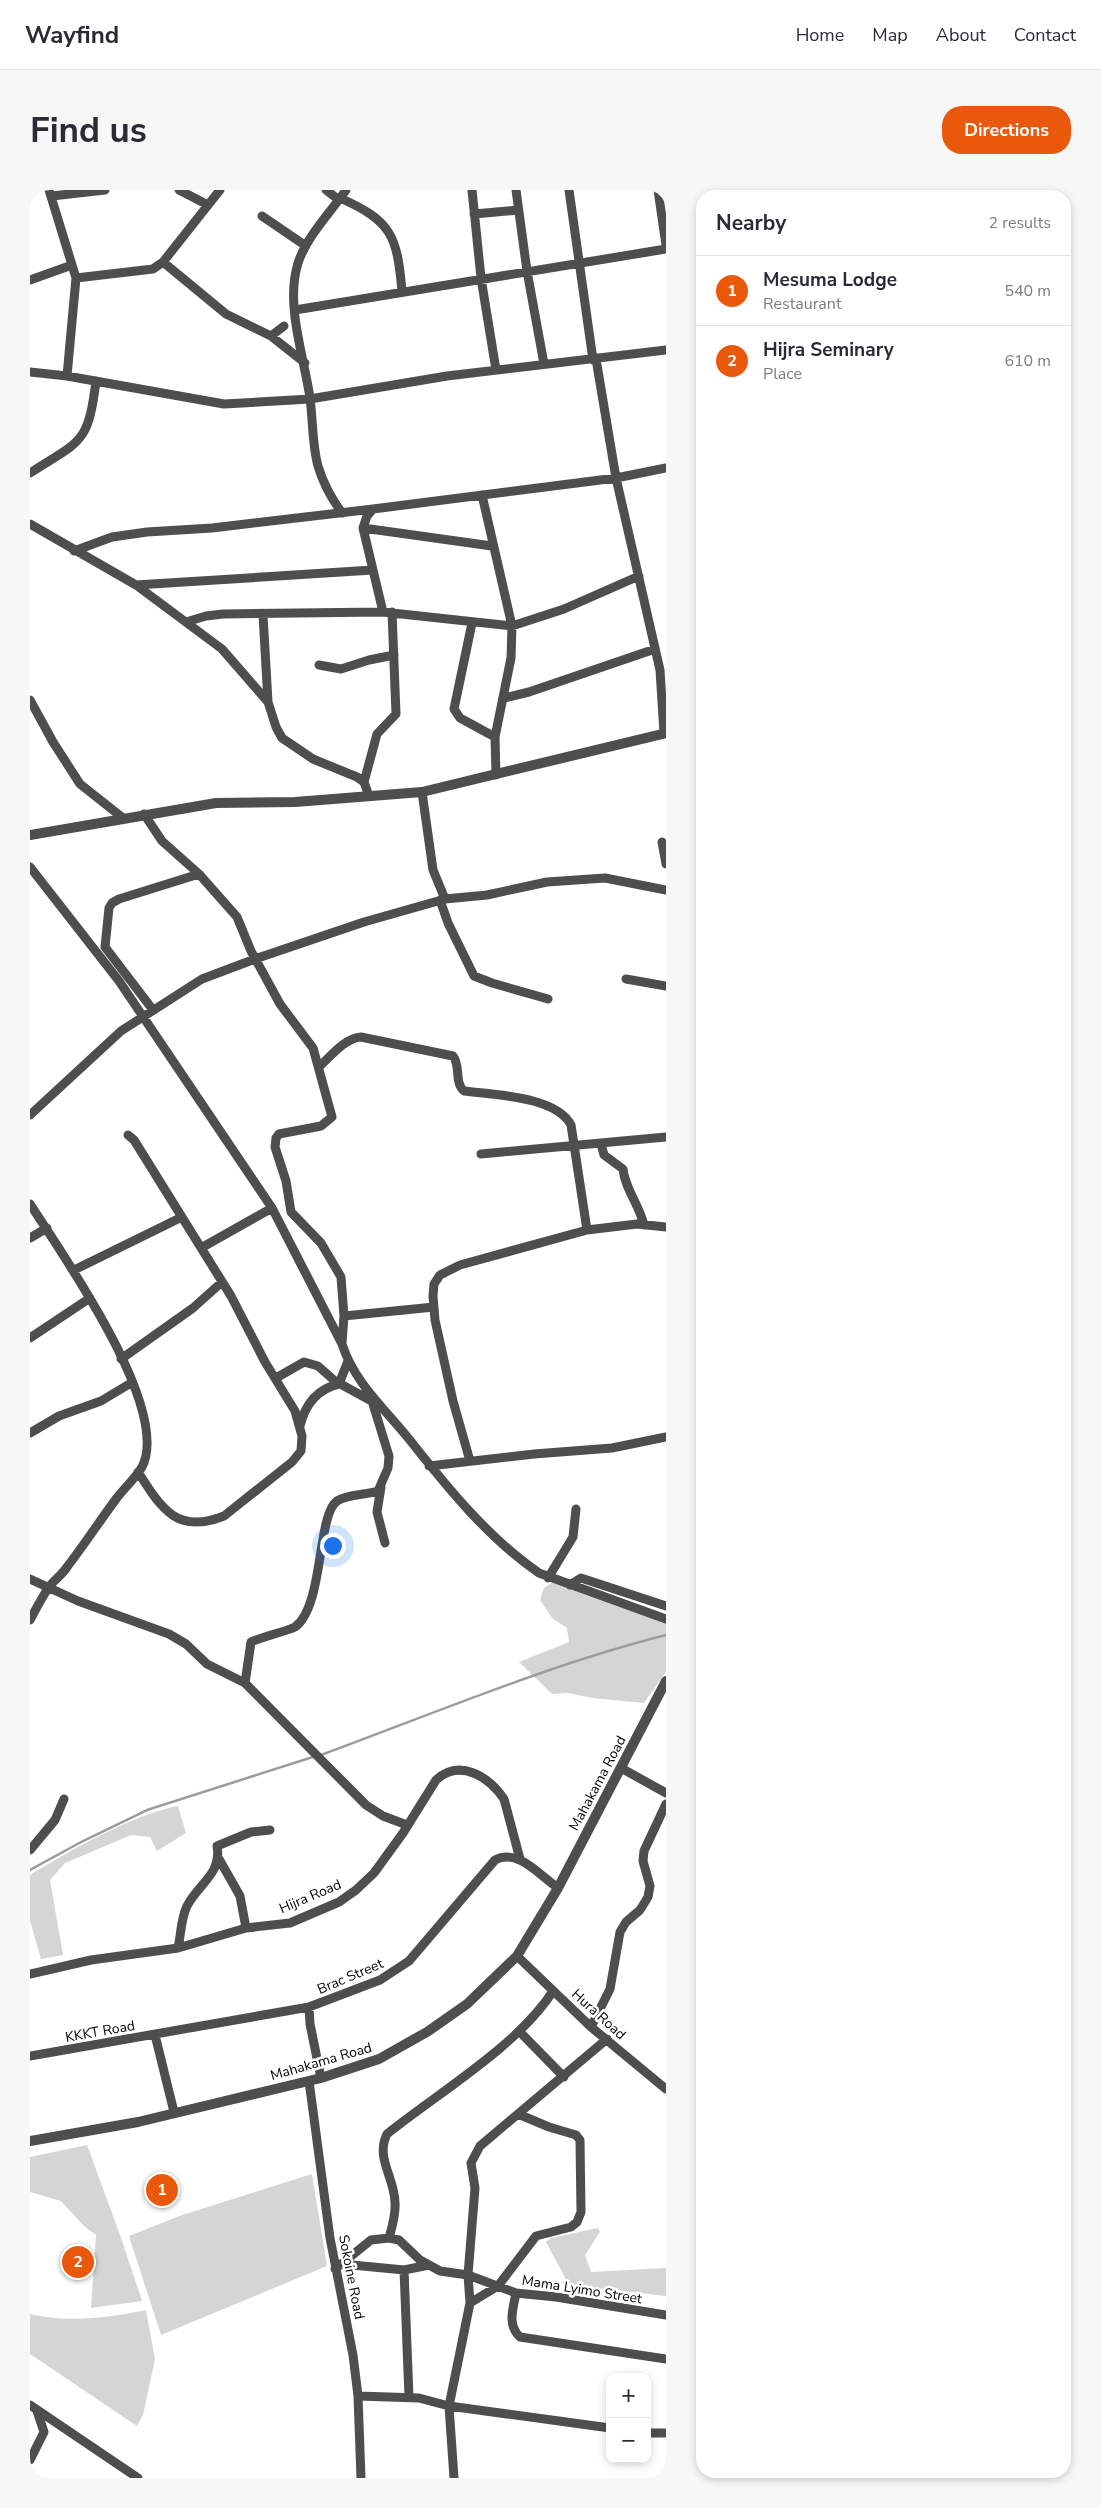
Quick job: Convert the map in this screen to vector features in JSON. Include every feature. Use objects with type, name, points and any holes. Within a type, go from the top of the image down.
[{"type":"street","points":[[67,376],[76,278],[50,193],[105,190]]},
{"type":"street","points":[[179,190],[208,205]]},
{"type":"street","points":[[76,278],[154,269],[163,262],[220,190]]},
{"type":"street","points":[[326,190],[342,196],[371,212],[391,233],[399,255],[402,291]]},
{"type":"street","points":[[472,190],[481,278],[496,370]]},
{"type":"street","points":[[516,190],[527,271],[544,364]]},
{"type":"street","points":[[30,835],[216,803],[295,802],[422,792],[665,733],[660,670],[616,478],[579,262],[570,190]]},
{"type":"street","points":[[295,310],[666,247],[658,190]]},
{"type":"street","points":[[342,196],[306,246],[298,264],[295,310],[305,363],[317,463],[328,491],[342,513]]},
{"type":"street","points":[[474,214],[518,210]]},
{"type":"street","points":[[262,216],[306,246]]},
{"type":"street","points":[[163,262],[226,314],[271,336],[305,363]]},
{"type":"street","points":[[30,280],[72,265]]},
{"type":"street","points":[[271,336],[284,326]]},
{"type":"street","points":[[30,372],[67,376],[224,404],[310,399],[496,370],[666,350]]},
{"type":"street","points":[[30,473],[79,442],[87,430],[92,414],[96,381]]},
{"type":"street","points":[[74,551],[112,537],[147,532],[212,528],[342,513],[616,478],[666,468]]},
{"type":"street","points":[[482,495],[492,546],[512,626],[511,658],[495,737],[496,775]]},
{"type":"street","points":[[369,796],[364,782],[377,734],[396,714],[394,656],[388,612],[373,570],[363,528],[367,516],[374,509]]},
{"type":"street","points":[[30,524],[136,585],[186,622],[222,649],[268,702]]},
{"type":"street","points":[[363,528],[492,546]]},
{"type":"street","points":[[136,585],[373,570]]},
{"type":"street","points":[[186,622],[206,616],[388,612],[472,623],[512,626],[564,609],[639,576]]},
{"type":"street","points":[[263,615],[268,702],[278,732],[290,745],[313,759],[364,782]]},
{"type":"street","points":[[472,623],[454,709],[460,718],[495,737]]},
{"type":"street","points":[[504,698],[529,692],[655,649]]},
{"type":"street","points":[[319,665],[341,669],[369,660],[394,656]]},
{"type":"street","points":[[30,700],[53,742],[80,784],[123,818]]},
{"type":"street","points":[[422,792],[433,870],[448,923],[474,976],[548,999]]},
{"type":"street","points":[[144,814],[162,841],[199,874],[237,917],[255,959],[280,1004],[314,1048],[332,1112],[330,1120],[321,1126],[279,1134],[276,1138],[275,1147],[286,1181],[291,1212],[321,1243],[326,1255],[338,1271],[344,1316],[342,1344]]},
{"type":"street","points":[[662,842],[666,864]]},
{"type":"street","points":[[30,867],[144,1016],[272,1208],[342,1344],[348,1361],[364,1388],[384,1408],[429,1466],[521,1561],[548,1578],[666,1619]]},
{"type":"street","points":[[153,1010],[105,947],[109,908],[112,903],[119,899],[199,874]]},
{"type":"street","points":[[30,1115],[121,1031],[202,979],[255,959],[364,922],[443,900],[487,895],[546,882],[579,878],[605,878],[666,890]]},
{"type":"street","points":[[626,979],[666,986]]},
{"type":"street","points":[[319,1067],[354,1037],[444,1053],[453,1056],[456,1060],[460,1086],[464,1090],[521,1098],[548,1106],[562,1113],[571,1125],[586,1230]]},
{"type":"street","points":[[128,1135],[134,1140],[222,1282],[265,1362],[295,1411],[300,1429],[301,1451],[292,1462],[224,1516],[190,1523],[174,1517],[156,1500],[138,1472]]},
{"type":"street","points":[[481,1154],[574,1147],[666,1137]]},
{"type":"street","points":[[601,1144],[604,1155],[623,1169],[625,1185],[632,1191],[644,1225]]},
{"type":"street","points":[[30,1204],[74,1270],[115,1342],[141,1406],[146,1424],[146,1453],[138,1472],[66,1570],[49,1586],[30,1620]]},
{"type":"street","points":[[201,1248],[272,1208]]},
{"type":"street","points":[[74,1270],[182,1217]]},
{"type":"street","points":[[470,1461],[453,1401],[434,1307],[434,1284],[440,1274],[449,1268],[586,1230],[622,1224],[666,1227]]},
{"type":"street","points":[[30,1238],[47,1228]]},
{"type":"street","points":[[121,1359],[193,1308],[222,1282]]},
{"type":"street","points":[[30,1338],[90,1298]]},
{"type":"street","points":[[344,1316],[434,1307]]},
{"type":"street","points":[[339,1384],[348,1361]]},
{"type":"street","points":[[276,1378],[304,1362],[318,1366],[339,1384],[384,1408]]},
{"type":"street","points":[[30,1433],[58,1416],[101,1401],[131,1383]]},
{"type":"street","points":[[300,1429],[306,1408],[314,1396],[326,1387],[339,1384]]},
{"type":"street","points":[[244,1683],[251,1642],[295,1627],[307,1609],[318,1573],[328,1515],[332,1506],[338,1500],[378,1491],[388,1468],[389,1456],[372,1401]]},
{"type":"street","points":[[429,1466],[612,1448],[666,1437]]},
{"type":"street","points":[[382,1482],[377,1512],[385,1543]]},
{"type":"street","points":[[548,1578],[572,1536],[576,1509]]},
{"type":"street","points":[[570,1585],[581,1578],[666,1606]]},
{"type":"street","points":[[30,1579],[49,1586],[78,1601],[169,1634],[186,1644],[207,1664],[244,1683],[366,1805],[383,1816],[407,1825]]},
{"type":"street","name":"Mahakama Road","points":[[30,2141],[94,2131],[321,2078],[379,2059],[428,2032],[467,2004],[517,1956],[558,1888],[666,1681]]},
{"type":"street","points":[[620,1768],[666,1792]]},
{"type":"street","name":"Hijra Road","points":[[30,1974],[91,1960],[178,1948],[246,1928],[290,1923],[339,1902],[356,1890],[374,1873],[436,1780],[443,1774],[465,1770],[492,1784],[504,1799],[520,1859]]},
{"type":"street","points":[[30,1850],[55,1820],[64,1799]]},
{"type":"street","points":[[591,2027],[610,1990],[620,1932],[626,1922],[640,1910],[648,1897],[650,1886],[643,1861],[644,1851],[666,1804]]},
{"type":"street","points":[[246,1928],[240,1896],[219,1859],[217,1846],[251,1832],[270,1830]]},
{"type":"street","name":"Brac Street","points":[[155,2035],[309,2007],[380,1980],[395,1972],[409,1961],[495,1860],[508,1856],[520,1859]]},
{"type":"street","points":[[178,1948],[188,1904],[210,1878],[219,1859]]},
{"type":"street","points":[[520,1859],[558,1888]]},
{"type":"street","name":"Hura Road","points":[[517,1956],[591,2027],[666,2089]]},
{"type":"street","points":[[389,2238],[395,2203],[390,2175],[383,2160],[383,2142],[387,2134],[519,2031],[543,2006],[553,1991]]},
{"type":"street","points":[[309,2007],[310,2024],[321,2078]]},
{"type":"street","points":[[519,2031],[564,2076]]},
{"type":"street","name":"KKKT Road","points":[[30,2056],[155,2035],[174,2112]]},
{"type":"street","points":[[454,2478],[449,2406],[470,2302],[468,2275],[475,2188],[471,2164],[480,2146],[606,2039]]},
{"type":"street","name":"Sokoine Road","points":[[309,2081],[353,2355],[358,2396],[361,2478]]},
{"type":"street","points":[[470,2302],[498,2286],[536,2236],[571,2227],[577,2222],[581,2212],[580,2140],[576,2135],[549,2128],[518,2114]]},
{"type":"street","points":[[339,2267],[371,2240],[389,2238],[399,2240],[429,2265]]},
{"type":"street","points":[[339,2267],[404,2270],[429,2265]]},
{"type":"street","name":"Mama Lyimo Street","points":[[429,2265],[440,2271],[468,2275],[516,2293],[556,2297],[666,2315]]},
{"type":"street","points":[[404,2270],[409,2397]]},
{"type":"street","points":[[516,2293],[511,2319],[514,2331],[520,2337],[666,2359]]},
{"type":"street","points":[[358,2396],[409,2397],[449,2406],[606,2427]]},
{"type":"street","points":[[30,2460],[44,2432],[34,2408]]},
{"type":"street","points":[[34,2408],[138,2478]]},
{"type":"street","points":[[651,2434],[666,2433]]},
{"type":"shaded area","points":[[556,1580],[666,1617],[666,1672],[644,1703],[592,1698],[568,1693],[552,1694],[519,1662],[569,1642],[567,1628],[552,1618],[540,1600],[544,1588]]},
{"type":"shaded area","points":[[178,1806],[186,1833],[157,1851],[150,1837],[131,1835],[65,1863],[50,1880],[63,1955],[41,1959],[30,1921],[30,1875],[102,1834],[161,1810]]},
{"type":"shaded area","points":[[87,2145],[142,2301],[91,2308],[96,2235],[84,2226],[61,2201],[30,2192],[30,2157]]},
{"type":"shaded area","points":[[312,2174],[327,2266],[161,2335],[129,2236],[182,2215]]},
{"type":"shaded area","points":[[598,2228],[600,2232],[585,2255],[591,2272],[666,2268],[666,2296],[569,2285],[546,2242],[551,2238]]},
{"type":"shaded area","points":[[146,2310],[155,2359],[143,2415],[137,2426],[30,2354],[30,2314],[73,2319]]},
{"type":"waterway","points":[[321,1755],[449,1706],[578,1660],[666,1635]]},
{"type":"waterway","points":[[30,1870],[83,1841],[147,1810],[316,1756]]},
{"type":"place","name":"Mesuma Lodge","points":[[162,2190]]},
{"type":"place","name":"Hijra Seminary","points":[[78,2262]]}]
